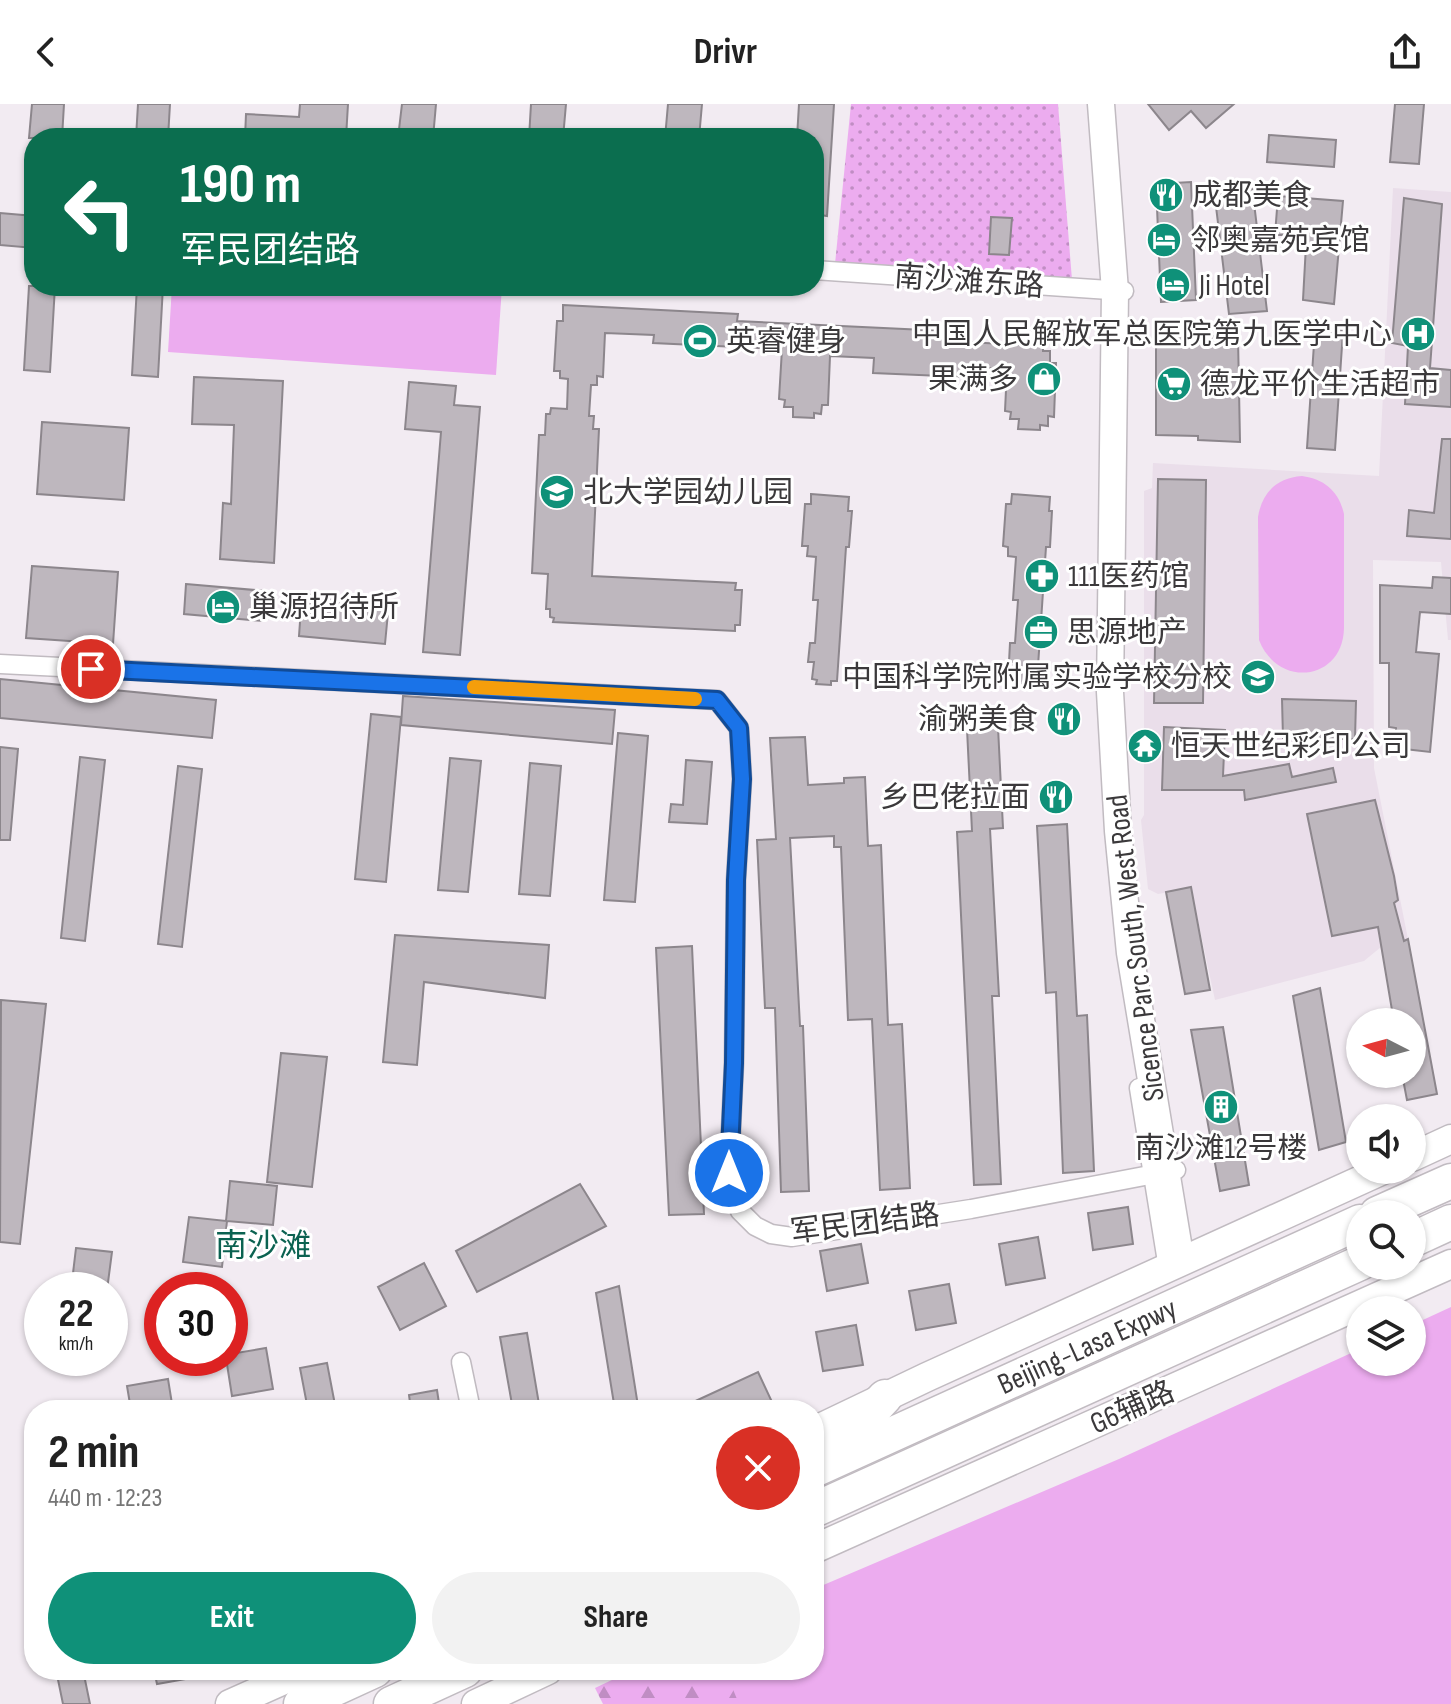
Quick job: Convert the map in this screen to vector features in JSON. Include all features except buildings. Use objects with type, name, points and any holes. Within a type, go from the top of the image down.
[{"type":"highway","points":[[1408,1200],[1451,1181]]},
{"type":"highway","points":[[1426,1234],[1451,1222]]},
{"type":"highway","name":"Beijing-Lasa Expwy","points":[[824,1465],[1346,1228]]},
{"type":"highway","name":"Beijing-Lasa Expwy","points":[[824,1505],[1346,1269]]},
{"type":"highway","points":[[824,1453],[854,1430],[885,1397]]},
{"type":"highway","points":[[301,1704],[353,1680]]},
{"type":"highway","points":[[391,1704],[443,1680]]},
{"type":"main road","points":[[1426,1151],[1451,1139]]},
{"type":"main road","points":[[824,1426],[1352,1184]]},
{"type":"main road","name":"G6辅路","points":[[824,1545],[1451,1264]]},
{"type":"main road","points":[[230,1704],[284,1680]]},
{"type":"main road","points":[[476,1704],[527,1680]]},
{"type":"street","points":[[1089,104],[1114,290]]},
{"type":"street","name":"Sicence Parc South, West Road","points":[[1101,104],[1114,290],[1112,741],[1130,953],[1180,1262]]},
{"type":"street","points":[[1112,104],[1114,290]]},
{"type":"street","name":"南沙滩东路","points":[[824,271],[1114,290]]},
{"type":"street","name":"军民团结路","points":[[0,664],[717,700],[739,728],[742,779],[736,880],[734,1063],[729,1149],[733,1195],[740,1211],[755,1226],[771,1234],[792,1237],[971,1209],[1165,1172]]},
{"type":"street","points":[[461,1362],[469,1400]]},
{"type":"shaded area","points":[[1393,188],[1451,192],[1451,640],[1448,640],[1441,562],[1373,560],[1374,768],[1408,939],[1381,947],[1364,961],[1215,1000],[1191,888],[1158,894],[1148,889],[1141,820],[1144,815],[1144,491],[1152,488],[1153,463],[1379,476]]},
{"type":"green space","points":[[851,104],[1058,104],[1072,280],[835,264]]},
{"type":"green space","points":[[171,296],[501,296],[496,375],[168,352]]},
{"type":"green space","points":[[1302,476],[1318,480],[1330,488],[1339,499],[1344,514],[1344,628],[1341,646],[1333,659],[1322,668],[1294,672],[1268,656],[1259,640],[1258,517],[1263,500],[1272,488],[1285,480]]},
{"type":"green space","points":[[1451,1307],[1451,1704],[739,1704],[729,1680],[824,1680],[824,1585],[1119,1459],[1346,1355],[1346,1376],[1426,1376],[1426,1319]]},
{"type":"green space","points":[[612,1680],[730,1680],[741,1704],[603,1704],[595,1688]]},
{"type":"slow traffic","points":[[474,687],[695,699]]},
{"type":"place","name":"成都美食","points":[[1166,195]]},
{"type":"place","name":"邻奥嘉苑宾馆","points":[[1164,240]]},
{"type":"place","name":"Ji Hotel","points":[[1173,285]]},
{"type":"place","name":"中国人民解放军总医院第九医学中心","points":[[1418,334]]},
{"type":"place","name":"英睿健身","points":[[700,341]]},
{"type":"place","name":"果满多","points":[[1044,379]]},
{"type":"place","name":"德龙平价生活超市","points":[[1174,384]]},
{"type":"place","name":"北大学园幼儿园","points":[[557,492]]},
{"type":"place","name":"111医药馆","points":[[1042,576]]},
{"type":"place","name":"巢源招待所","points":[[223,607]]},
{"type":"place","name":"思源地产","points":[[1041,632]]},
{"type":"place","name":"中国科学院附属实验学校分校","points":[[1258,677]]},
{"type":"place","name":"渝粥美食","points":[[1064,719]]},
{"type":"place","name":"恒天世纪彩印公司","points":[[1145,746]]},
{"type":"place","name":"乡巴佬拉面","points":[[1056,797]]},
{"type":"place","name":"南沙滩12号楼","points":[[1221,1107]]},
{"type":"district","name":"南沙滩","points":[[263,1245]]},
{"type":"route","points":[[91,669],[717,700],[739,728],[742,779],[736,880],[729,1173]]}]
